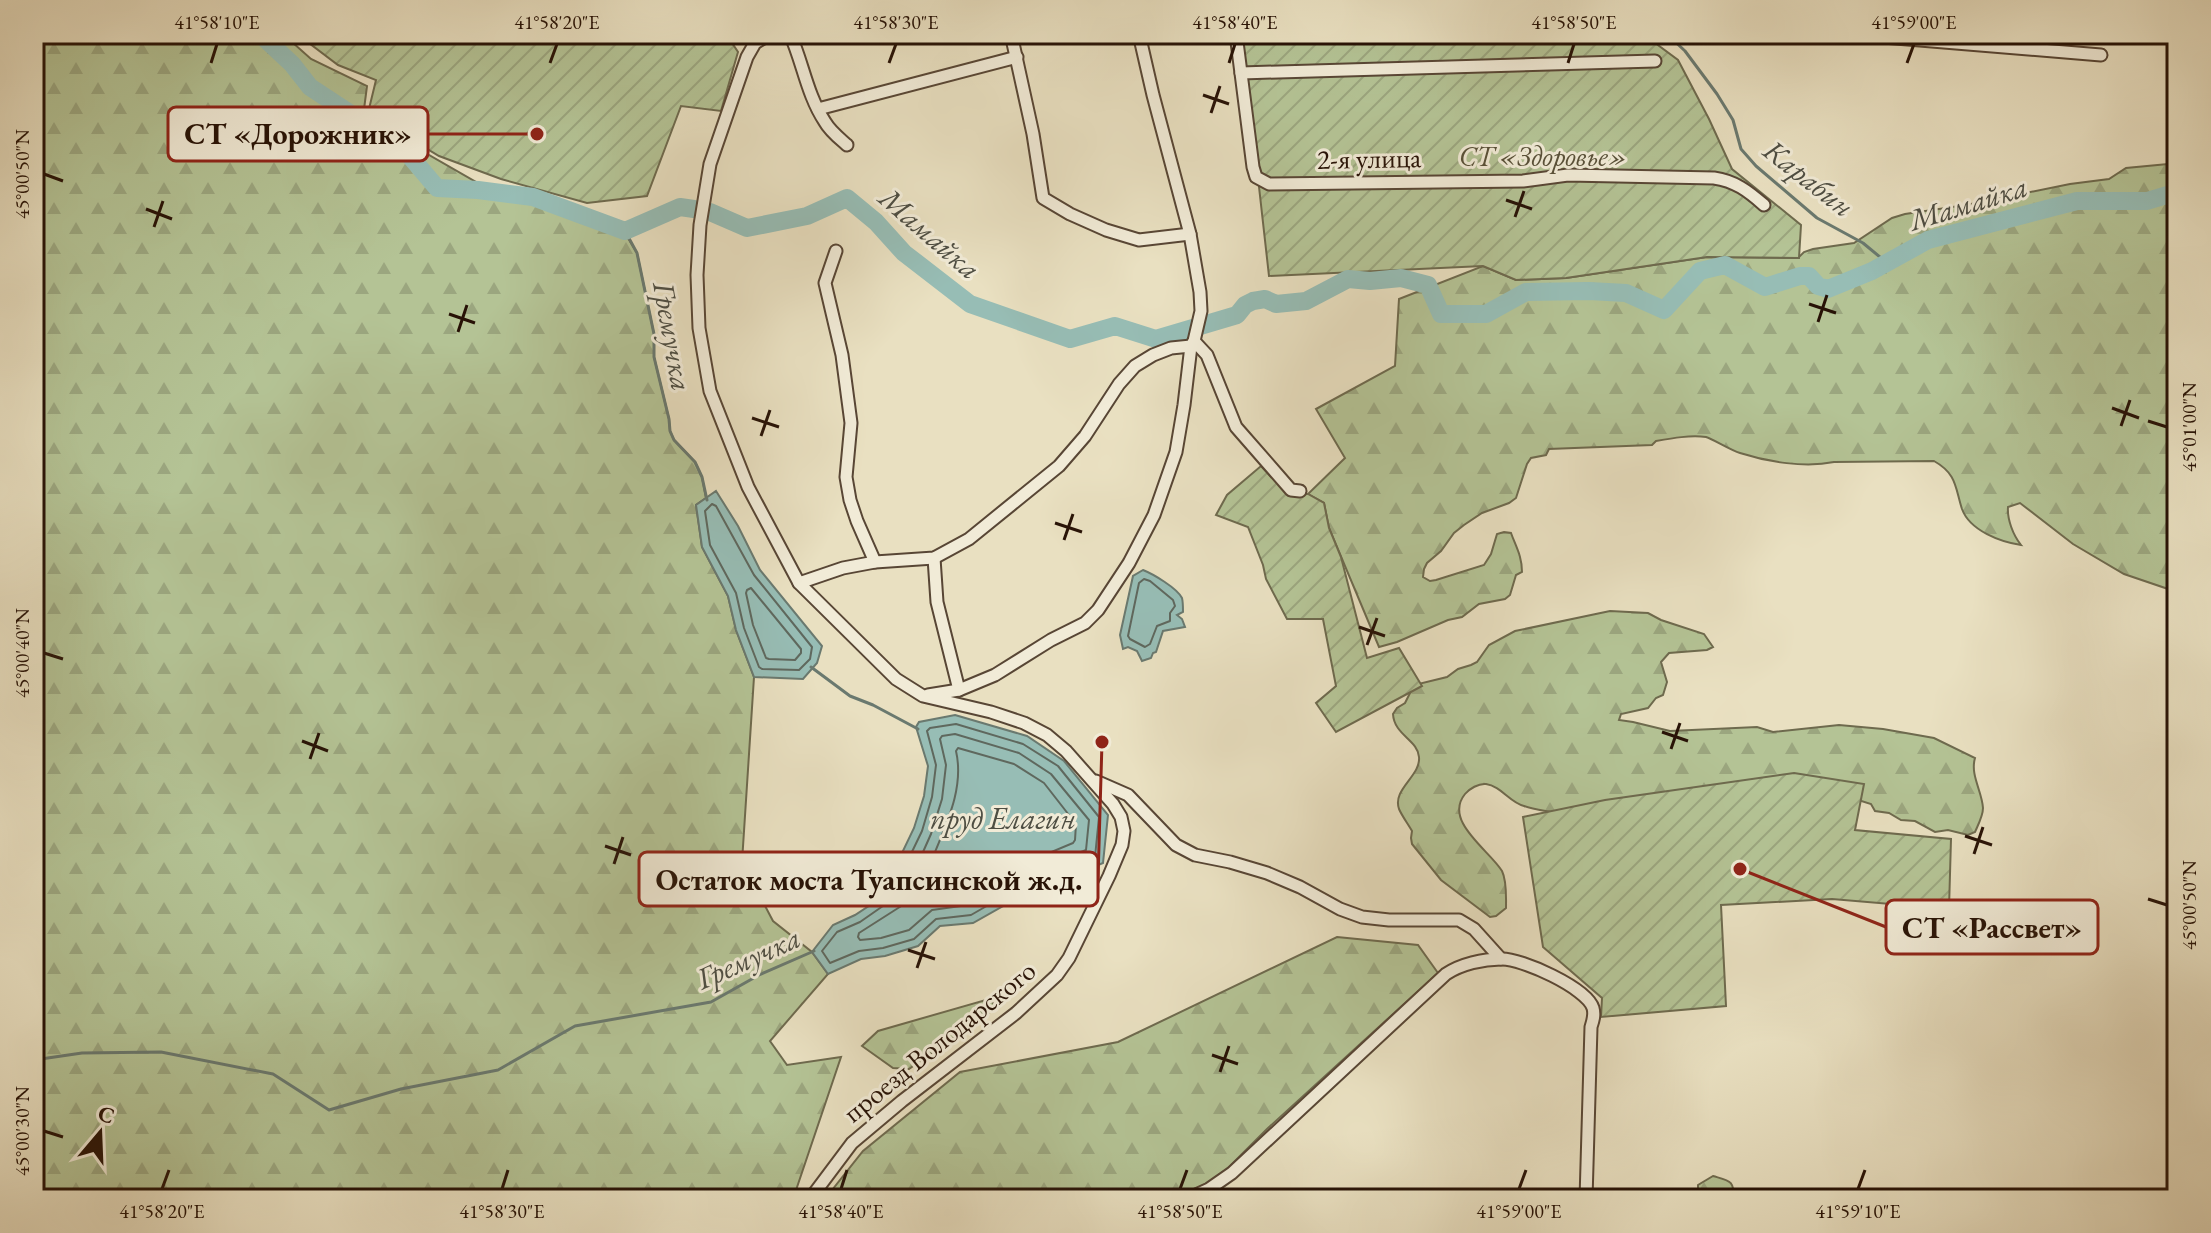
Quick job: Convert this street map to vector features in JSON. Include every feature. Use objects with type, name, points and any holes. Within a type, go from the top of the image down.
[{"type":"street","name":"проезд Володарского","points":[[770,34],[755,43],[747,57],[710,164],[700,225],[697,275],[699,328],[710,391],[748,487],[799,583],[896,679],[923,696],[1024,723],[1047,735],[1113,804],[1121,817],[1124,831],[1114,866],[1069,958],[1057,975],[1016,1013],[852,1143],[810,1199]]},
{"type":"street","points":[[790,34],[807,87],[826,125],[847,145]]},
{"type":"street","points":[[1011,34],[1033,134],[1043,198],[1106,230],[1139,240],[1190,234]]},
{"type":"street","points":[[923,696],[959,690],[995,675],[1085,623],[1098,610],[1129,563],[1154,515],[1176,452],[1201,311],[1200,292],[1190,234],[1139,34]]},
{"type":"street","points":[[1236,34],[1241,73],[1655,61]]},
{"type":"street","points":[[1847,34],[1917,37],[2101,55]]},
{"type":"street","points":[[818,109],[1017,57]]},
{"type":"street","name":"2-я улица","points":[[1241,73],[1253,167],[1256,177],[1269,184],[1523,181],[1568,175],[1714,178],[1739,185],[1764,205]]},
{"type":"street","points":[[836,251],[825,283],[842,355],[851,423],[846,477],[857,521],[875,562]]},
{"type":"street","points":[[799,583],[843,568],[875,562],[934,558],[969,539],[1059,466],[1085,436],[1119,384],[1135,366],[1153,355],[1194,341]]},
{"type":"street","points":[[1194,341],[1207,355],[1236,427],[1291,490],[1300,491]]},
{"type":"street","points":[[934,558],[937,602],[959,690]]},
{"type":"street","points":[[1092,779],[1128,795],[1176,845],[1195,855],[1267,873],[1362,917],[1459,920],[1474,929],[1501,959]]},
{"type":"street","points":[[1187,1199],[1232,1173],[1446,974],[1465,965],[1501,959],[1518,961],[1547,974],[1587,998],[1593,1006],[1586,1199]]},
{"type":"green space","points":[[34,34],[283,34],[311,59],[367,86],[363,117],[478,183],[625,233],[637,253],[670,431],[674,440],[695,462],[702,477],[706,498],[696,505],[702,547],[728,596],[736,630],[754,677],[742,862],[773,921],[812,952],[828,974],[770,1041],[787,1065],[841,1057],[793,1199],[34,1199]]},
{"type":"green space","points":[[297,34],[726,34],[738,52],[721,111],[681,106],[647,196],[587,203],[501,179],[439,156],[368,113],[376,80],[338,65]]},
{"type":"green space","name":"СТ «Здоровье»","points":[[1239,34],[1643,34],[1678,60],[1732,169],[1801,225],[1799,258],[1707,257],[1566,278],[1516,280],[1483,266],[1269,276]]},
{"type":"green space","points":[[2168,164],[2177,167],[2177,592],[2124,574],[2073,544],[2020,503],[2008,507],[2008,512],[2011,527],[2021,545],[1987,534],[1966,517],[1951,476],[1934,461],[1787,463],[1740,453],[1706,437],[1688,437],[1656,441],[1652,445],[1549,449],[1546,455],[1531,458],[1516,498],[1464,525],[1424,569],[1423,577],[1430,581],[1484,565],[1497,534],[1511,533],[1520,556],[1522,572],[1516,575],[1510,595],[1505,599],[1479,604],[1462,617],[1379,647],[1329,528],[1324,503],[1308,494],[1345,458],[1316,409],[1395,366],[1399,299],[1483,266],[1516,280],[1566,278],[1707,257],[1798,258],[1813,249],[1854,243],[1892,218],[1905,214],[2109,179],[2126,168]]},
{"type":"green space","points":[[1261,466],[1286,492],[1308,494],[1324,503],[1367,658],[1399,648],[1422,686],[1336,732],[1316,703],[1336,686],[1323,619],[1287,619],[1266,579],[1248,527],[1216,515],[1227,495]]},
{"type":"green space","points":[[1610,611],[1648,613],[1704,634],[1713,647],[1669,653],[1661,662],[1667,682],[1663,695],[1648,708],[1621,714],[1619,720],[1670,731],[1757,727],[1773,732],[1839,725],[1934,738],[1975,758],[1974,771],[1983,808],[1975,832],[1968,835],[1948,830],[1935,832],[1915,821],[1901,820],[1889,813],[1875,811],[1871,804],[1852,798],[1560,814],[1519,804],[1496,788],[1480,784],[1465,794],[1460,804],[1460,814],[1470,835],[1504,875],[1506,908],[1490,917],[1441,880],[1412,844],[1412,831],[1400,812],[1398,802],[1399,795],[1416,770],[1419,757],[1415,746],[1397,727],[1393,714],[1405,703],[1414,685],[1447,677],[1477,662],[1489,645],[1515,631]]},
{"type":"green space","points":[[1794,773],[1864,784],[1855,830],[1951,839],[1949,909],[1832,899],[1721,905],[1726,1006],[1601,1017],[1602,998],[1543,947],[1523,817],[1605,800]]},
{"type":"green space","points":[[1337,937],[1418,945],[1438,973],[1227,1169],[1206,1184],[1172,1199],[825,1199],[863,1151],[960,1072],[1118,1042]]},
{"type":"green space","points":[[989,999],[997,1007],[909,1069],[893,1068],[862,1046],[878,1031]]},
{"type":"green space","points":[[1713,1176],[1730,1182],[1734,1199],[1698,1199],[1698,1185]]},
{"type":"water","points":[[716,491],[760,570],[822,646],[817,663],[803,679],[754,677],[736,630],[728,596],[702,547],[696,505]]},
{"type":"water","points":[[1143,570],[1179,594],[1183,612],[1177,615],[1185,627],[1163,631],[1156,652],[1142,661],[1137,651],[1128,647],[1123,649],[1120,635],[1133,576]]},
{"type":"water","name":"пруд Елагин","points":[[955,715],[1027,736],[1064,761],[1108,815],[1103,863],[1014,900],[973,923],[940,926],[918,946],[885,956],[861,959],[828,974],[812,952],[833,925],[855,915],[896,888],[901,855],[924,796],[928,766],[916,727],[919,722]]},
{"type":"waterway","name":"Мамайка","points":[[260,34],[292,64],[310,87],[404,149],[437,188],[533,197],[625,231],[680,207],[694,209]]},
{"type":"waterway","name":"Карабин","points":[[1667,34],[1685,51],[1717,94],[1733,120],[1741,149],[1756,166],[1817,218],[1863,243],[1886,262]]},
{"type":"waterway","name":"Мамайка","points":[[710,212],[747,228],[807,216],[847,198],[876,222],[904,253],[970,304],[1070,339],[1115,326],[1156,339],[1237,315],[1253,301],[1265,299],[1276,304],[1306,301],[1348,279],[1370,281],[1401,278],[1428,285],[1441,314],[1486,314],[1526,292],[1626,293],[1664,310],[1700,271],[1725,265],[1765,287],[1809,276],[1818,286],[1828,289],[1872,271],[1928,240],[2077,201],[2147,201],[2177,192]]},
{"type":"waterway","name":"Гремучка","points":[[625,231],[637,253],[670,431],[674,440],[695,462],[707,500]]},
{"type":"waterway","name":"Гремучка","points":[[811,667],[850,696],[918,729]]},
{"type":"waterway","name":"Гремучка","points":[[34,1060],[82,1053],[161,1052],[273,1074],[329,1110],[401,1089],[498,1070],[575,1026],[711,1002],[759,975],[814,951]]},
{"type":"place","name":"СТ «Дорожник»","points":[[537,134]]},
{"type":"place","name":"Остаток моста Туапсинской ж.д.","points":[[1102,742]]},
{"type":"place","name":"СТ «Рассвет»","points":[[1740,869]]}]
